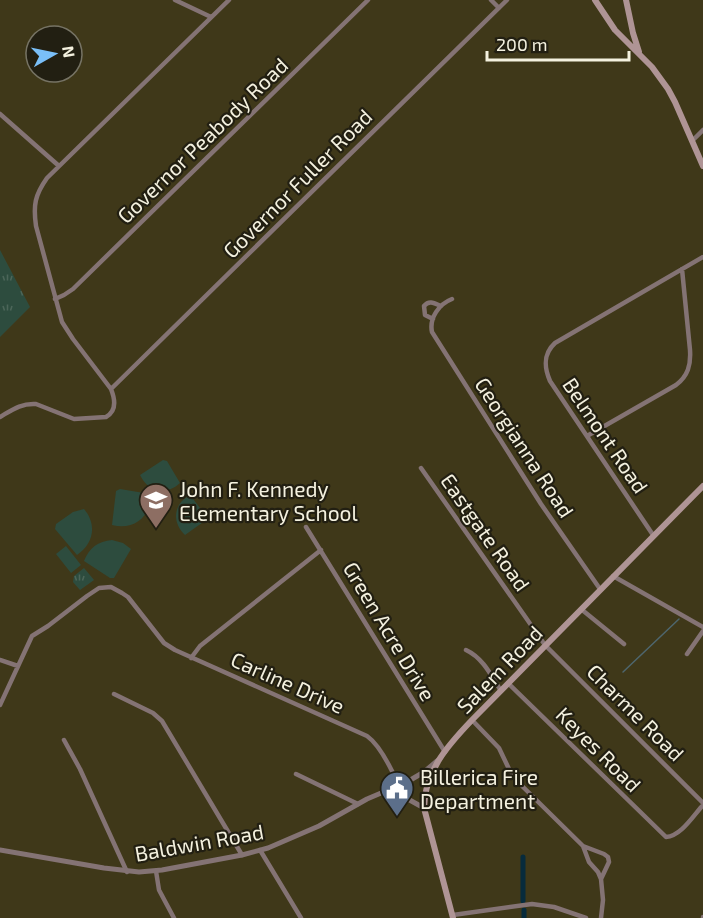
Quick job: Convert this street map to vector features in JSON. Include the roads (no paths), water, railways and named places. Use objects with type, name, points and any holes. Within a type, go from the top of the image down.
[{"type":"main road","points":[[595,0],[609,23],[660,78],[672,96],[703,166]]},
{"type":"main road","points":[[627,0],[633,33],[641,56]]},
{"type":"main road","points":[[625,41],[633,33]]},
{"type":"main road","name":"Salem Road","points":[[453,917],[424,808],[424,795],[433,769],[472,720],[703,486]]},
{"type":"street","points":[[175,0],[211,17]]},
{"type":"street","points":[[0,417],[17,407],[29,404],[36,404],[74,418],[106,417],[112,412],[114,398],[111,390],[65,328],[36,226],[35,200],[47,178],[229,0]]},
{"type":"street","name":"Governor Peabody Road","points":[[55,299],[73,289],[368,0]]},
{"type":"street","points":[[491,0],[498,8]]},
{"type":"street","name":"Governor Fuller Road","points":[[111,390],[507,0]]},
{"type":"street","points":[[0,114],[59,166]]},
{"type":"street","points":[[692,141],[703,130]]},
{"type":"street","name":"Belmont Road","points":[[653,535],[548,376],[545,362],[549,349],[559,340],[703,257]]},
{"type":"street","points":[[587,436],[676,385],[686,374],[690,362],[690,350],[682,269]]},
{"type":"street","name":"Georgianna Road","points":[[452,299],[441,306],[431,322],[432,332],[541,504],[600,589]]},
{"type":"street","name":"Georgianna Road","points":[[433,319],[425,315],[424,306],[431,302],[441,306]]},
{"type":"street","name":"Eastgate Road","points":[[420,468],[545,645]]},
{"type":"street","name":"Green Acre Drive","points":[[306,527],[444,754]]},
{"type":"street","points":[[190,658],[200,646],[321,550]]},
{"type":"street","points":[[613,576],[703,629],[687,654]]},
{"type":"street","name":"Carline Drive","points":[[0,705],[34,635],[99,588],[111,587],[122,592],[166,644],[175,650],[372,739],[396,787]]},
{"type":"street","points":[[581,609],[624,644]]},
{"type":"street","name":"Charme Road","points":[[545,645],[703,804]]},
{"type":"street","points":[[466,650],[482,661],[501,690]]},
{"type":"street","points":[[0,660],[18,666]]},
{"type":"street","name":"Keyes Road","points":[[508,683],[664,836],[668,838],[673,836],[683,828],[703,804]]},
{"type":"street","points":[[114,694],[153,713],[162,721],[242,855]]},
{"type":"street","points":[[472,720],[496,744],[508,769],[519,783],[583,846],[608,857],[608,863],[601,879]]},
{"type":"street","points":[[64,740],[80,769],[127,872]]},
{"type":"street","name":"Baldwin Road","points":[[0,850],[127,872],[156,871],[242,855],[319,826],[424,772],[444,754]]},
{"type":"street","points":[[296,774],[358,804]]},
{"type":"street","points":[[396,787],[398,794],[424,808]]},
{"type":"street","points":[[583,846],[589,862],[601,879],[603,900],[601,918]]},
{"type":"street","points":[[260,850],[301,918]]},
{"type":"street","points":[[156,871],[159,890],[174,918]]},
{"type":"street","points":[[453,917],[532,904],[547,905],[586,918]]},
{"type":"waterway","points":[[623,672],[679,619]]},
{"type":"waterway","points":[[523,857],[523,901]]},
{"type":"waterway","points":[[524,910],[524,918]]},
{"type":"place","name":"John F. Kennedy Elementary School","points":[[156,529]]},
{"type":"place","name":"Billerica Fire Department","points":[[397,817]]}]
